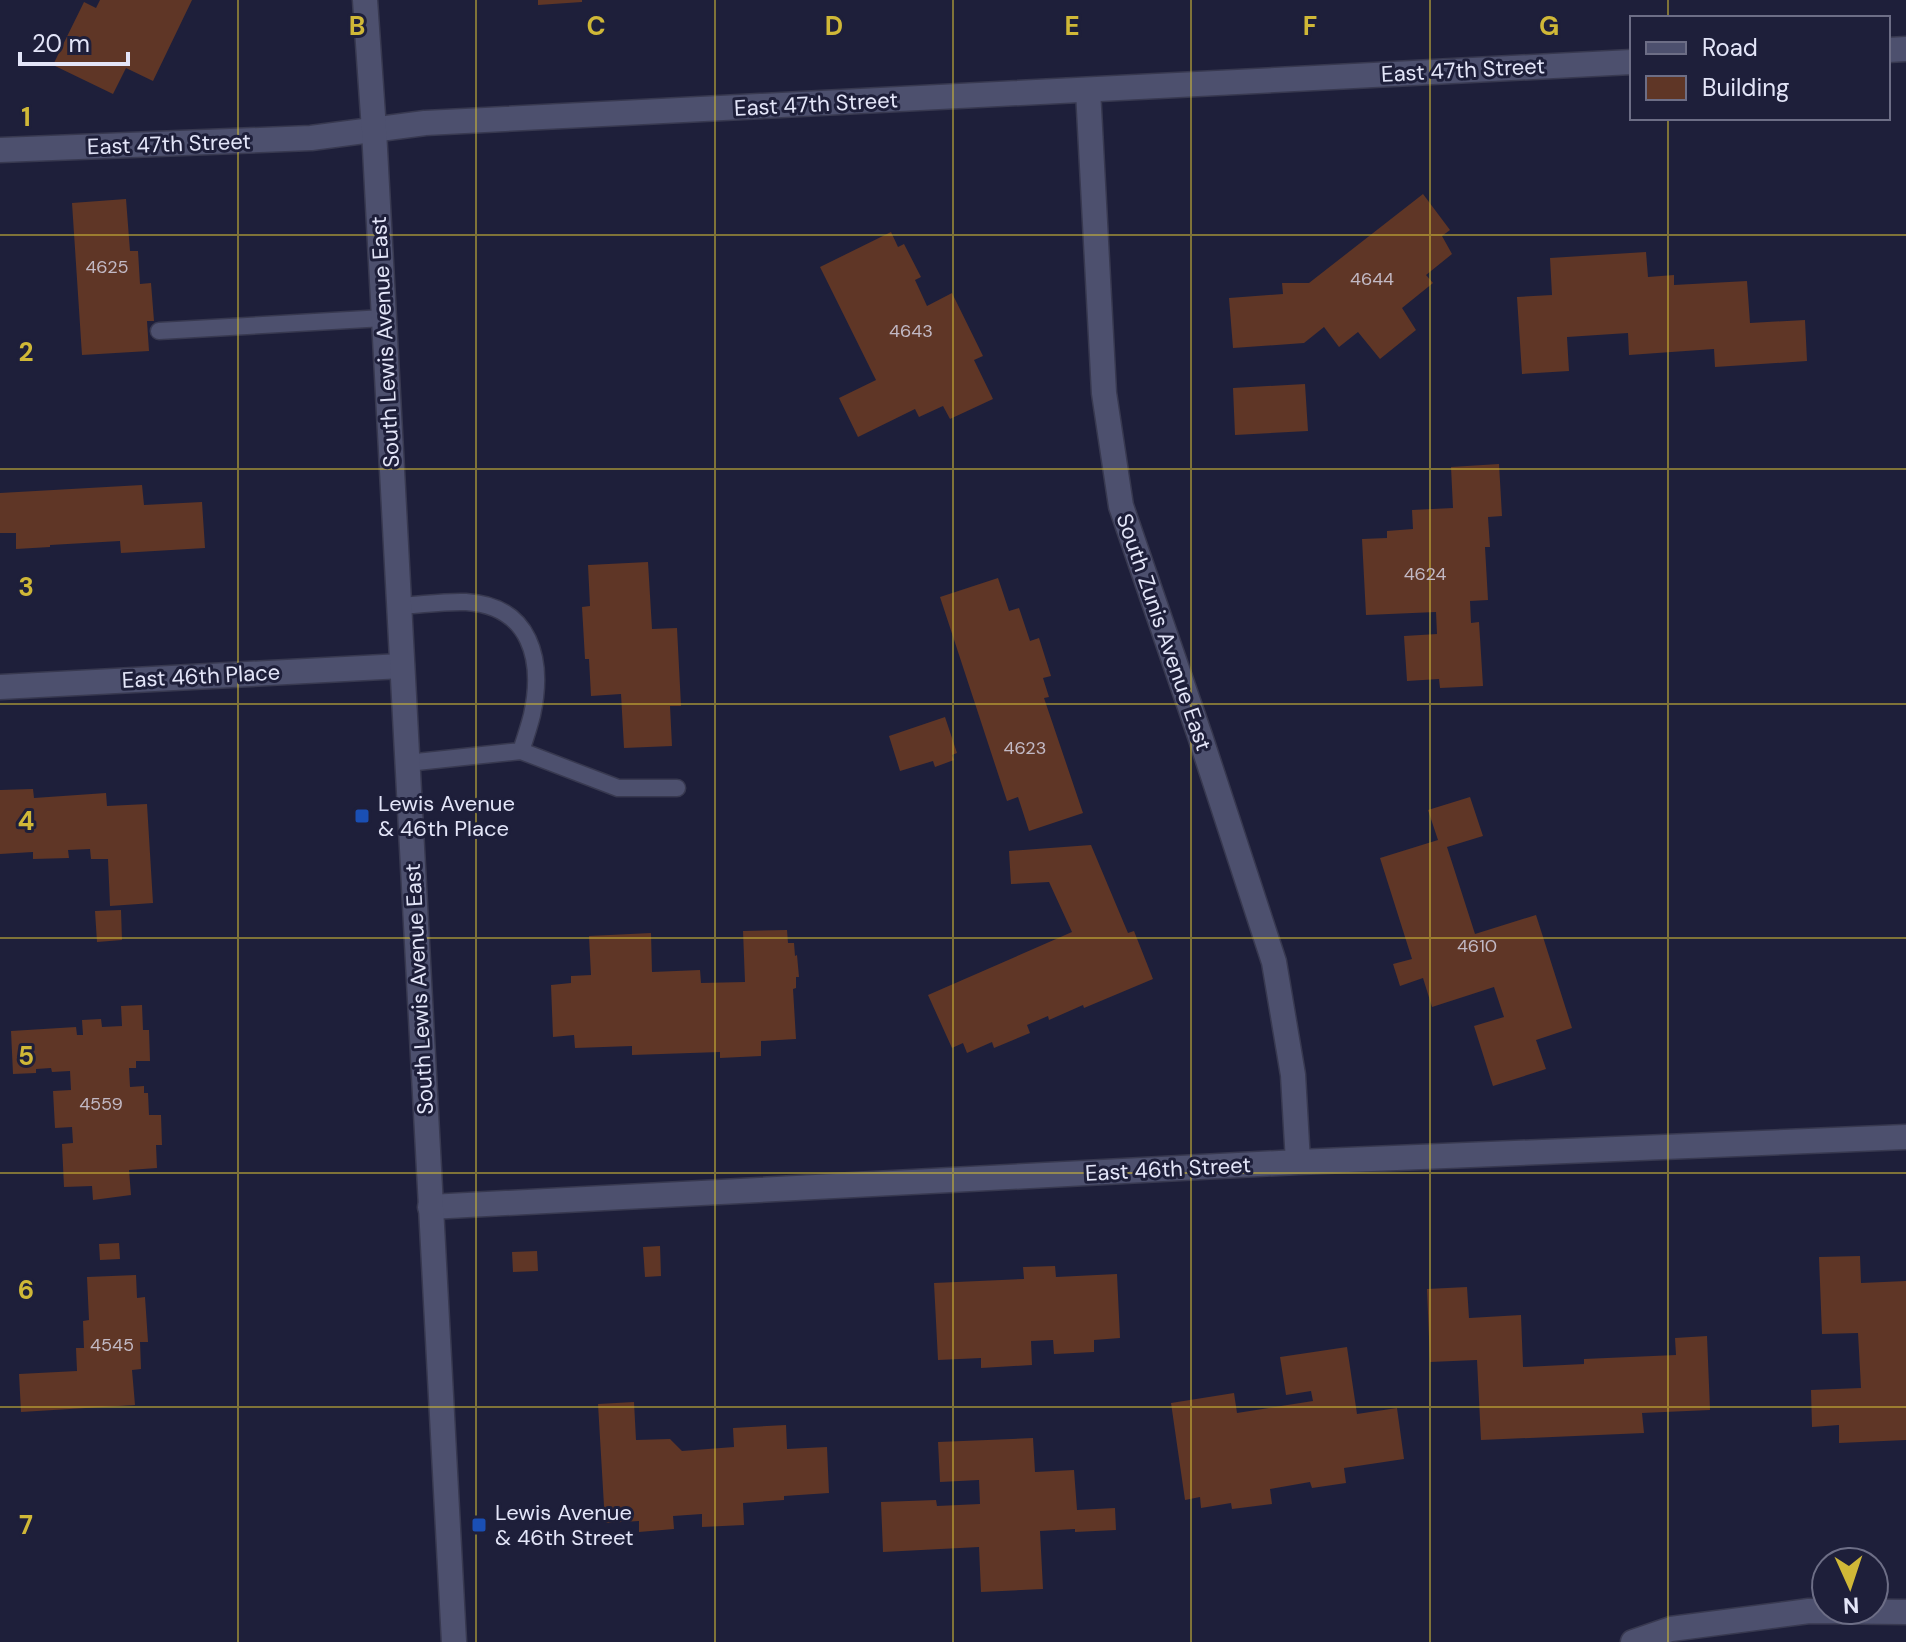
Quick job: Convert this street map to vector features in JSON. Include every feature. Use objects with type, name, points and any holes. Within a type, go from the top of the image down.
[{"type":"street","name":"South Lewis Avenue East","points":[[365,0],[454,1642]]},
{"type":"street","name":"East 47th Street","points":[[0,150],[311,138],[425,123],[1630,62]]},
{"type":"street","name":"South Zunis Avenue East","points":[[1088,90],[1104,393],[1121,506],[1274,962],[1293,1075],[1298,1162]]},
{"type":"street","name":"East 46th Place","points":[[0,687],[402,666]]},
{"type":"street","name":"East 46th Street","points":[[430,1207],[1298,1162],[1906,1137]]},
{"type":"street","points":[[1633,1642],[1671,1629],[1809,1611],[1906,1612]]},
{"type":"lane","points":[[159,331],[384,318]]},
{"type":"lane","points":[[399,606],[467,602],[508,614],[522,628],[533,649],[536,678],[532,714],[521,751]]},
{"type":"lane","points":[[407,763],[521,751],[618,788],[677,788]]},
{"type":"building","points":[[100,0],[192,0],[153,81],[126,68],[113,94],[53,65],[84,2],[96,8]]},
{"type":"building","points":[[538,0],[582,0],[582,2],[538,5]]},
{"type":"building","points":[[1423,194],[1450,230],[1442,236],[1452,254],[1426,275],[1433,283],[1402,308],[1416,330],[1380,359],[1358,332],[1339,347],[1324,327],[1304,343],[1233,348],[1229,298],[1283,294],[1282,283],[1309,283]]},
{"type":"building","points":[[126,199],[130,251],[138,251],[140,284],[151,283],[154,321],[147,321],[149,351],[82,355],[72,203]]},
{"type":"building","points":[[891,232],[898,247],[904,244],[921,277],[915,280],[927,306],[952,293],[983,356],[974,360],[993,399],[950,419],[943,406],[919,417],[915,409],[858,437],[839,398],[876,380],[820,267]]},
{"type":"building","points":[[1646,252],[1648,277],[1674,275],[1674,285],[1747,281],[1750,323],[1805,320],[1807,361],[1715,367],[1714,349],[1629,355],[1628,333],[1567,337],[1569,371],[1522,374],[1517,297],[1552,295],[1550,258]]},
{"type":"building","points":[[1305,384],[1308,431],[1235,435],[1233,388]]},
{"type":"building","points":[[1499,464],[1502,516],[1488,517],[1490,547],[1485,547],[1488,600],[1470,601],[1471,623],[1479,622],[1483,686],[1440,688],[1439,679],[1407,681],[1404,636],[1437,634],[1436,612],[1366,615],[1362,539],[1387,538],[1387,531],[1413,529],[1412,510],[1453,508],[1451,467]]},
{"type":"building","points":[[142,485],[144,505],[202,502],[205,548],[121,553],[120,541],[16,549],[16,533],[0,533],[0,493]]},
{"type":"building","points":[[648,562],[652,629],[677,628],[681,706],[670,706],[672,746],[624,748],[621,694],[591,696],[582,607],[590,606],[588,565]]},
{"type":"building","points":[[998,578],[1009,611],[1019,608],[1030,641],[1039,638],[1051,676],[1043,678],[1049,697],[1044,698],[1083,813],[1029,831],[1018,797],[1007,801],[940,597]]},
{"type":"building","points":[[945,717],[957,753],[952,755],[954,760],[935,767],[933,761],[900,771],[889,736]]},
{"type":"building","points":[[33,789],[34,798],[106,793],[107,806],[147,804],[153,903],[110,906],[108,859],[91,859],[90,849],[68,850],[69,858],[33,859],[33,852],[0,854],[0,790]]},
{"type":"building","points":[[1470,797],[1483,836],[1447,847],[1475,934],[1536,915],[1572,1028],[1536,1040],[1546,1069],[1493,1086],[1474,1026],[1504,1017],[1494,987],[1432,1007],[1423,978],[1400,986],[1393,964],[1412,959],[1380,858],[1438,840],[1428,810]]},
{"type":"building","points":[[1091,845],[1128,933],[1134,931],[1153,979],[1084,1008],[1083,1005],[1049,1020],[1048,1016],[1027,1025],[1030,1033],[994,1048],[992,1042],[967,1053],[963,1043],[952,1048],[928,995],[1072,932],[1049,882],[1011,884],[1009,851]]},
{"type":"building","points":[[121,910],[122,940],[97,942],[95,911]]},
{"type":"building","points":[[787,930],[788,943],[794,943],[799,977],[796,977],[796,988],[793,989],[796,1039],[761,1041],[761,1056],[720,1058],[720,1052],[632,1055],[632,1046],[575,1048],[574,1035],[553,1037],[551,985],[571,983],[571,976],[591,975],[589,936],[651,933],[652,972],[700,970],[701,983],[745,982],[743,931]]},
{"type":"building","points":[[142,1005],[143,1030],[149,1030],[150,1061],[136,1061],[136,1068],[129,1068],[130,1087],[144,1086],[144,1093],[148,1093],[149,1115],[161,1115],[162,1145],[156,1145],[157,1168],[129,1170],[131,1195],[93,1200],[92,1186],[64,1187],[62,1144],[73,1143],[72,1127],[55,1128],[53,1091],[71,1090],[70,1071],[52,1072],[51,1068],[36,1069],[36,1073],[13,1074],[11,1031],[76,1027],[77,1035],[83,1035],[82,1020],[101,1019],[102,1027],[122,1026],[121,1006]]},
{"type":"building","points":[[119,1243],[120,1259],[100,1260],[99,1244]]},
{"type":"building","points":[[660,1246],[661,1276],[645,1277],[643,1247]]},
{"type":"building","points":[[537,1251],[538,1271],[513,1272],[512,1252]]},
{"type":"building","points":[[1860,1256],[1861,1283],[1906,1281],[1906,1440],[1839,1443],[1839,1425],[1812,1427],[1811,1390],[1861,1388],[1858,1333],[1822,1334],[1819,1257]]},
{"type":"building","points":[[1055,1266],[1056,1277],[1117,1274],[1120,1338],[1094,1340],[1094,1352],[1054,1354],[1053,1340],[1031,1341],[1032,1365],[981,1368],[981,1358],[938,1360],[934,1283],[1024,1279],[1023,1267]]},
{"type":"building","points":[[136,1275],[137,1298],[145,1297],[148,1342],[140,1342],[141,1369],[132,1370],[135,1405],[21,1412],[19,1374],[77,1371],[76,1348],[84,1348],[83,1321],[89,1320],[87,1277]]},
{"type":"building","points":[[1467,1287],[1469,1318],[1521,1315],[1523,1367],[1584,1364],[1584,1359],[1676,1355],[1675,1338],[1707,1336],[1710,1410],[1642,1413],[1644,1433],[1481,1440],[1477,1360],[1430,1362],[1427,1289]]},
{"type":"building","points":[[1347,1347],[1357,1414],[1397,1408],[1404,1459],[1344,1468],[1346,1483],[1312,1488],[1310,1482],[1270,1489],[1272,1504],[1232,1509],[1231,1503],[1201,1508],[1200,1497],[1185,1500],[1171,1403],[1234,1393],[1237,1413],[1313,1401],[1311,1391],[1286,1395],[1280,1357]]},
{"type":"building","points":[[634,1402],[636,1440],[670,1439],[682,1451],[734,1447],[733,1428],[786,1425],[787,1449],[827,1447],[829,1493],[743,1503],[744,1525],[702,1527],[702,1514],[673,1516],[674,1529],[639,1532],[639,1521],[605,1523],[598,1404]]},
{"type":"building","points":[[1033,1438],[1035,1472],[1074,1470],[1077,1510],[1115,1508],[1116,1530],[1040,1531],[1043,1589],[981,1592],[979,1547],[883,1552],[881,1502],[936,1500],[937,1506],[980,1504],[979,1480],[940,1482],[938,1442]]},
{"type":"place","name":"Lewis Avenue & 46th Place","points":[[362,816]]},
{"type":"place","name":"Lewis Avenue & 46th Street","points":[[479,1525]]}]
